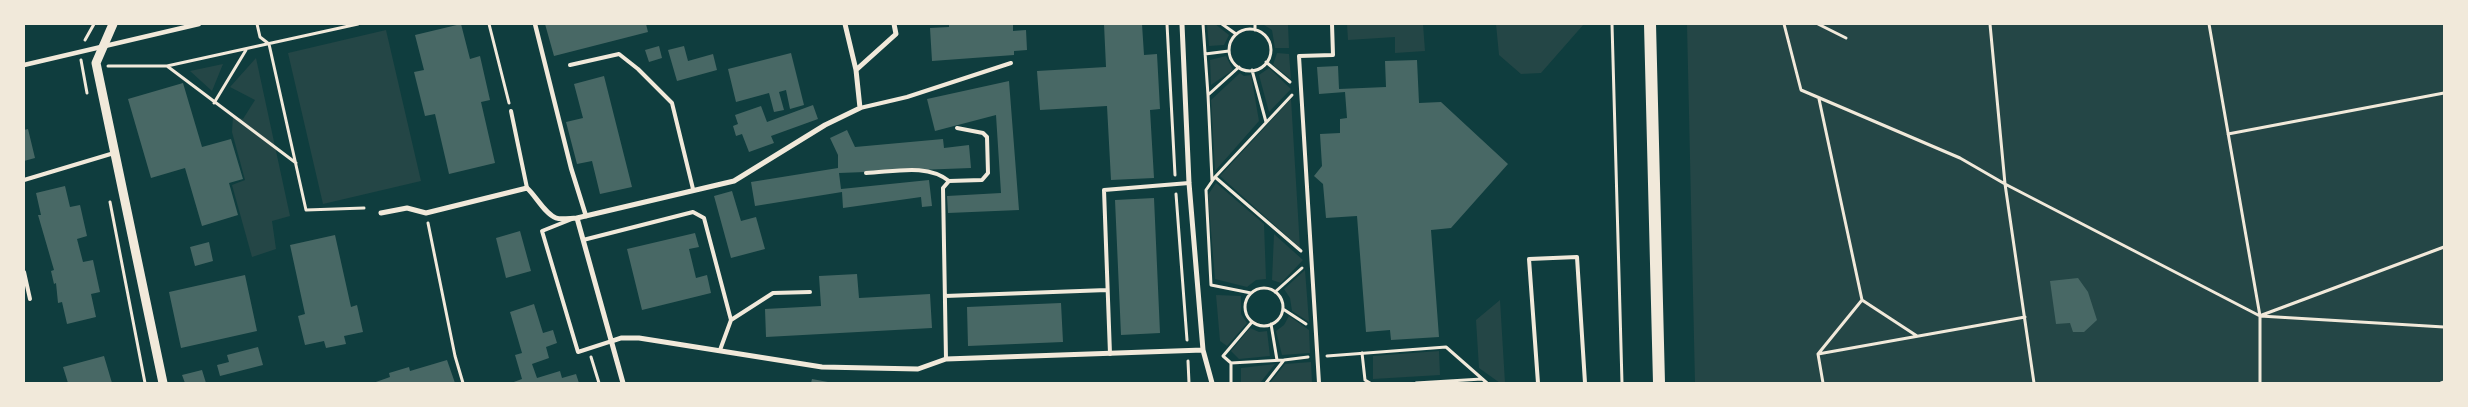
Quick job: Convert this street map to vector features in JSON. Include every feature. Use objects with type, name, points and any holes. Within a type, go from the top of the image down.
[{"type":"main road","points":[[1650,24],[1659,383]]},
{"type":"street","points":[[113,24],[96,63],[164,383]]},
{"type":"street","points":[[24,65],[199,24]]},
{"type":"street","points":[[535,24],[571,168],[586,216]]},
{"type":"street","points":[[380,213],[407,208],[426,213],[527,188],[538,198],[544,210],[556,218],[577,218],[734,181],[825,125],[860,108],[856,70],[845,24]]},
{"type":"street","points":[[856,70],[896,34],[894,24]]},
{"type":"street","points":[[1182,24],[1189,183],[1203,350],[1212,383]]},
{"type":"street","points":[[577,218],[623,383]]},
{"type":"street","points":[[612,341],[621,338],[640,338],[822,367],[918,368],[946,360],[1203,350]]},
{"type":"lane","points":[[1318,383],[1299,56],[1334,55],[1332,24]]},
{"type":"lane","points":[[570,66],[619,54],[638,69],[672,103],[693,190]]},
{"type":"lane","points":[[860,108],[907,97],[1011,63]]},
{"type":"lane","points":[[511,111],[527,188]]},
{"type":"lane","points":[[866,173],[928,170],[940,174],[949,181],[982,180],[988,173],[987,137],[983,133],[957,128]]},
{"type":"lane","points":[[24,180],[114,153]]},
{"type":"lane","points":[[946,360],[943,188],[949,181]]},
{"type":"lane","points":[[1110,354],[1104,190],[1189,183]]},
{"type":"lane","points":[[583,240],[693,212],[704,218],[731,320],[720,350]]},
{"type":"lane","points":[[577,218],[542,231],[578,352],[612,341]]},
{"type":"lane","points":[[1538,383],[1529,259],[1577,257],[1584,383]]},
{"type":"lane","points":[[24,272],[30,299]]},
{"type":"lane","points":[[944,296],[1108,290]]},
{"type":"lane","points":[[731,320],[773,293],[810,292]]},
{"type":"path","points":[[257,24],[260,37],[269,44],[306,210],[364,208]]},
{"type":"path","points":[[110,76],[108,66],[167,66],[358,24]]},
{"type":"path","points":[[489,24],[511,111]]},
{"type":"path","points":[[1167,24],[1189,383]]},
{"type":"path","points":[[1204,24],[1213,179],[1311,260],[1275,292]]},
{"type":"path","points":[[1222,24],[1236,34]]},
{"type":"path","points":[[1255,24],[1255,30]]},
{"type":"path","points":[[1612,24],[1622,383]]},
{"type":"path","points":[[1784,24],[1801,90],[1818,99],[1960,158],[2005,184],[2260,316],[2444,327]]},
{"type":"path","points":[[1818,24],[1846,38]]},
{"type":"path","points":[[1990,24],[2005,184],[2034,383]]},
{"type":"path","points":[[2209,24],[2260,316],[2260,383]]},
{"type":"path","points":[[1248,29],[1261,32],[1270,44],[1270,51],[1266,62],[1252,70],[1239,67],[1234,63],[1229,51],[1236,34],[1248,29]]},
{"type":"path","points":[[214,103],[247,49]]},
{"type":"path","points":[[1205,54],[1229,51]]},
{"type":"path","points":[[1251,293],[1246,304],[1248,317],[1252,322],[1263,326],[1279,319],[1283,309],[1282,301],[1275,292],[1263,288],[1251,293],[1211,285],[1206,190],[1213,179],[1300,87],[1266,62]]},
{"type":"path","points":[[167,66],[296,163]]},
{"type":"path","points":[[1208,95],[1239,67]]},
{"type":"path","points":[[1252,70],[1266,123]]},
{"type":"path","points":[[2228,134],[2444,93]]},
{"type":"path","points":[[1818,99],[1862,300],[1917,336]]},
{"type":"path","points":[[426,213],[463,383]]},
{"type":"path","points":[[2260,316],[2444,247]]},
{"type":"path","points":[[1823,383],[1818,354],[1862,300]]},
{"type":"path","points":[[1283,309],[1316,330]]},
{"type":"path","points":[[1818,354],[2024,317]]},
{"type":"path","points":[[1252,322],[1223,356],[1231,363],[1446,347],[1487,383]]},
{"type":"path","points":[[1271,324],[1277,360]]},
{"type":"path","points":[[1362,354],[1365,380],[1370,383]]},
{"type":"path","points":[[1266,383],[1284,360]]},
{"type":"path","points":[[1231,363],[1231,383]]},
{"type":"path","points":[[1416,383],[1482,379]]},
{"type":"shaded area","points":[[1207,24],[1215,24],[1229,35],[1224,45],[1209,46]]},
{"type":"shaded area","points":[[1259,24],[1288,24],[1289,48],[1275,48],[1272,30]]},
{"type":"shaded area","points":[[1347,24],[1423,24],[1425,51],[1395,53],[1395,37],[1348,40]]},
{"type":"shaded area","points":[[1496,24],[1584,24],[1541,73],[1521,74],[1499,55]]},
{"type":"shaded area","points":[[1687,24],[2444,24],[2444,383],[1695,383]]},
{"type":"shaded area","points":[[386,30],[421,181],[323,204],[288,53]]},
{"type":"shaded area","points":[[1277,53],[1289,54],[1291,79],[1273,65]]},
{"type":"shaded area","points":[[1226,56],[1233,70],[1211,85],[1210,60]]},
{"type":"shaded area","points":[[256,58],[290,216],[272,221],[276,249],[252,257],[232,185],[245,180],[232,132],[233,116],[243,119],[255,100],[230,87]]},
{"type":"shaded area","points":[[223,64],[212,91],[190,71]]},
{"type":"shaded area","points":[[1269,68],[1291,89],[1269,112],[1259,75]]},
{"type":"shaded area","points":[[1240,73],[1244,76],[1251,75],[1259,121],[1215,171],[1211,100]]},
{"type":"shaded area","points":[[1291,99],[1300,248],[1220,176]]},
{"type":"shaded area","points":[[1216,183],[1264,224],[1266,279],[1256,280],[1247,287],[1215,279],[1208,195]]},
{"type":"shaded area","points":[[1274,234],[1303,260],[1281,283],[1272,280]]},
{"type":"shaded area","points":[[1305,270],[1309,322],[1292,311],[1290,298],[1284,289]]},
{"type":"shaded area","points":[[1216,295],[1241,296],[1241,314],[1247,323],[1227,346],[1220,341]]},
{"type":"shaded area","points":[[1500,300],[1505,383],[1500,383],[1479,368],[1476,320]]},
{"type":"shaded area","points":[[1289,316],[1309,330],[1310,353],[1282,355],[1276,331],[1284,325]]},
{"type":"shaded area","points":[[1250,328],[1259,332],[1267,331],[1270,356],[1239,359],[1231,351]]},
{"type":"shaded area","points":[[1439,351],[1440,375],[1373,379],[1373,356]]},
{"type":"shaded area","points":[[1311,362],[1312,383],[1270,383],[1285,364]]},
{"type":"shaded area","points":[[1275,364],[1260,383],[1241,383],[1241,368]]},
{"type":"building","points":[[461,24],[470,59],[480,56],[490,100],[481,102],[495,163],[449,174],[435,114],[425,116],[414,72],[424,70],[415,35]]},
{"type":"building","points":[[545,24],[646,24],[648,32],[554,56]]},
{"type":"building","points":[[949,24],[1013,24],[1013,31],[1026,30],[1027,50],[1014,51],[1014,55],[932,61],[930,28],[949,27]]},
{"type":"building","points":[[1104,24],[1142,24],[1144,55],[1157,54],[1160,109],[1150,110],[1154,178],[1111,180],[1107,106],[1040,110],[1037,71],[1106,67]]},
{"type":"building","points":[[659,46],[662,58],[649,62],[645,50]]},
{"type":"building","points":[[684,46],[688,61],[713,54],[717,70],[677,81],[668,50]]},
{"type":"building","points":[[791,53],[804,105],[790,109],[786,90],[779,92],[784,110],[774,112],[769,93],[736,102],[728,69]]},
{"type":"building","points":[[1417,60],[1419,103],[1441,102],[1508,164],[1451,228],[1431,230],[1439,337],[1391,340],[1390,330],[1366,332],[1357,216],[1326,218],[1323,184],[1314,176],[1322,166],[1320,134],[1340,133],[1340,119],[1347,118],[1345,92],[1319,94],[1317,67],[1338,66],[1339,89],[1386,87],[1385,61]]},
{"type":"building","points":[[604,76],[632,187],[600,194],[592,161],[577,164],[566,122],[583,118],[574,84]]},
{"type":"building","points":[[1009,81],[1019,210],[948,213],[947,196],[1001,193],[996,115],[935,131],[927,99]]},
{"type":"building","points":[[183,83],[202,147],[231,139],[243,179],[229,183],[238,215],[202,226],[185,168],[151,178],[128,99]]},
{"type":"building","points":[[813,105],[818,119],[771,136],[774,143],[749,152],[742,134],[736,136],[733,126],[738,124],[735,115],[761,106],[767,122]]},
{"type":"building","points":[[28,129],[35,158],[24,161],[24,130]]},
{"type":"building","points":[[847,130],[855,147],[943,139],[944,148],[969,145],[971,168],[839,173],[841,189],[929,180],[932,206],[922,207],[921,197],[843,208],[842,192],[755,206],[751,182],[838,168],[838,155],[830,138]]},
{"type":"building","points":[[65,186],[70,207],[80,205],[87,236],[77,239],[83,262],[93,260],[100,292],[91,294],[96,317],[67,324],[62,302],[58,303],[56,283],[54,284],[51,271],[54,270],[38,215],[41,215],[36,193]]},
{"type":"building","points":[[732,191],[741,221],[756,217],[765,249],[731,258],[714,196]]},
{"type":"building","points":[[1154,198],[1160,333],[1121,335],[1115,200]]},
{"type":"building","points":[[520,231],[531,271],[506,278],[496,238]]},
{"type":"building","points":[[695,233],[699,247],[689,249],[696,278],[707,275],[711,293],[642,310],[627,249]]},
{"type":"building","points":[[335,235],[351,307],[357,305],[363,332],[344,336],[346,344],[326,348],[324,341],[305,345],[298,316],[305,314],[290,245]]},
{"type":"building","points":[[209,242],[213,261],[195,266],[190,247]]},
{"type":"building","points":[[857,274],[859,298],[930,294],[932,328],[766,337],[765,309],[821,306],[819,276]]},
{"type":"building","points":[[245,275],[257,331],[181,348],[169,292]]},
{"type":"building","points":[[2078,278],[2088,292],[2097,320],[2084,332],[2073,332],[2070,323],[2056,324],[2050,281]]},
{"type":"building","points":[[1061,303],[1063,342],[968,346],[967,307]]},
{"type":"building","points":[[534,304],[543,333],[553,330],[557,343],[546,347],[549,358],[532,364],[537,378],[560,371],[562,378],[576,374],[579,383],[511,383],[522,379],[515,355],[522,353],[510,312]]},
{"type":"building","points":[[258,347],[263,365],[220,376],[217,365],[229,362],[227,355]]},
{"type":"building","points":[[104,356],[112,383],[68,383],[63,367]]},
{"type":"building","points":[[447,360],[455,383],[373,383],[390,377],[389,373],[409,367],[410,371]]},
{"type":"building","points":[[202,370],[206,383],[185,383],[182,375]]},
{"type":"building","points":[[812,379],[828,382],[811,383]]}]
